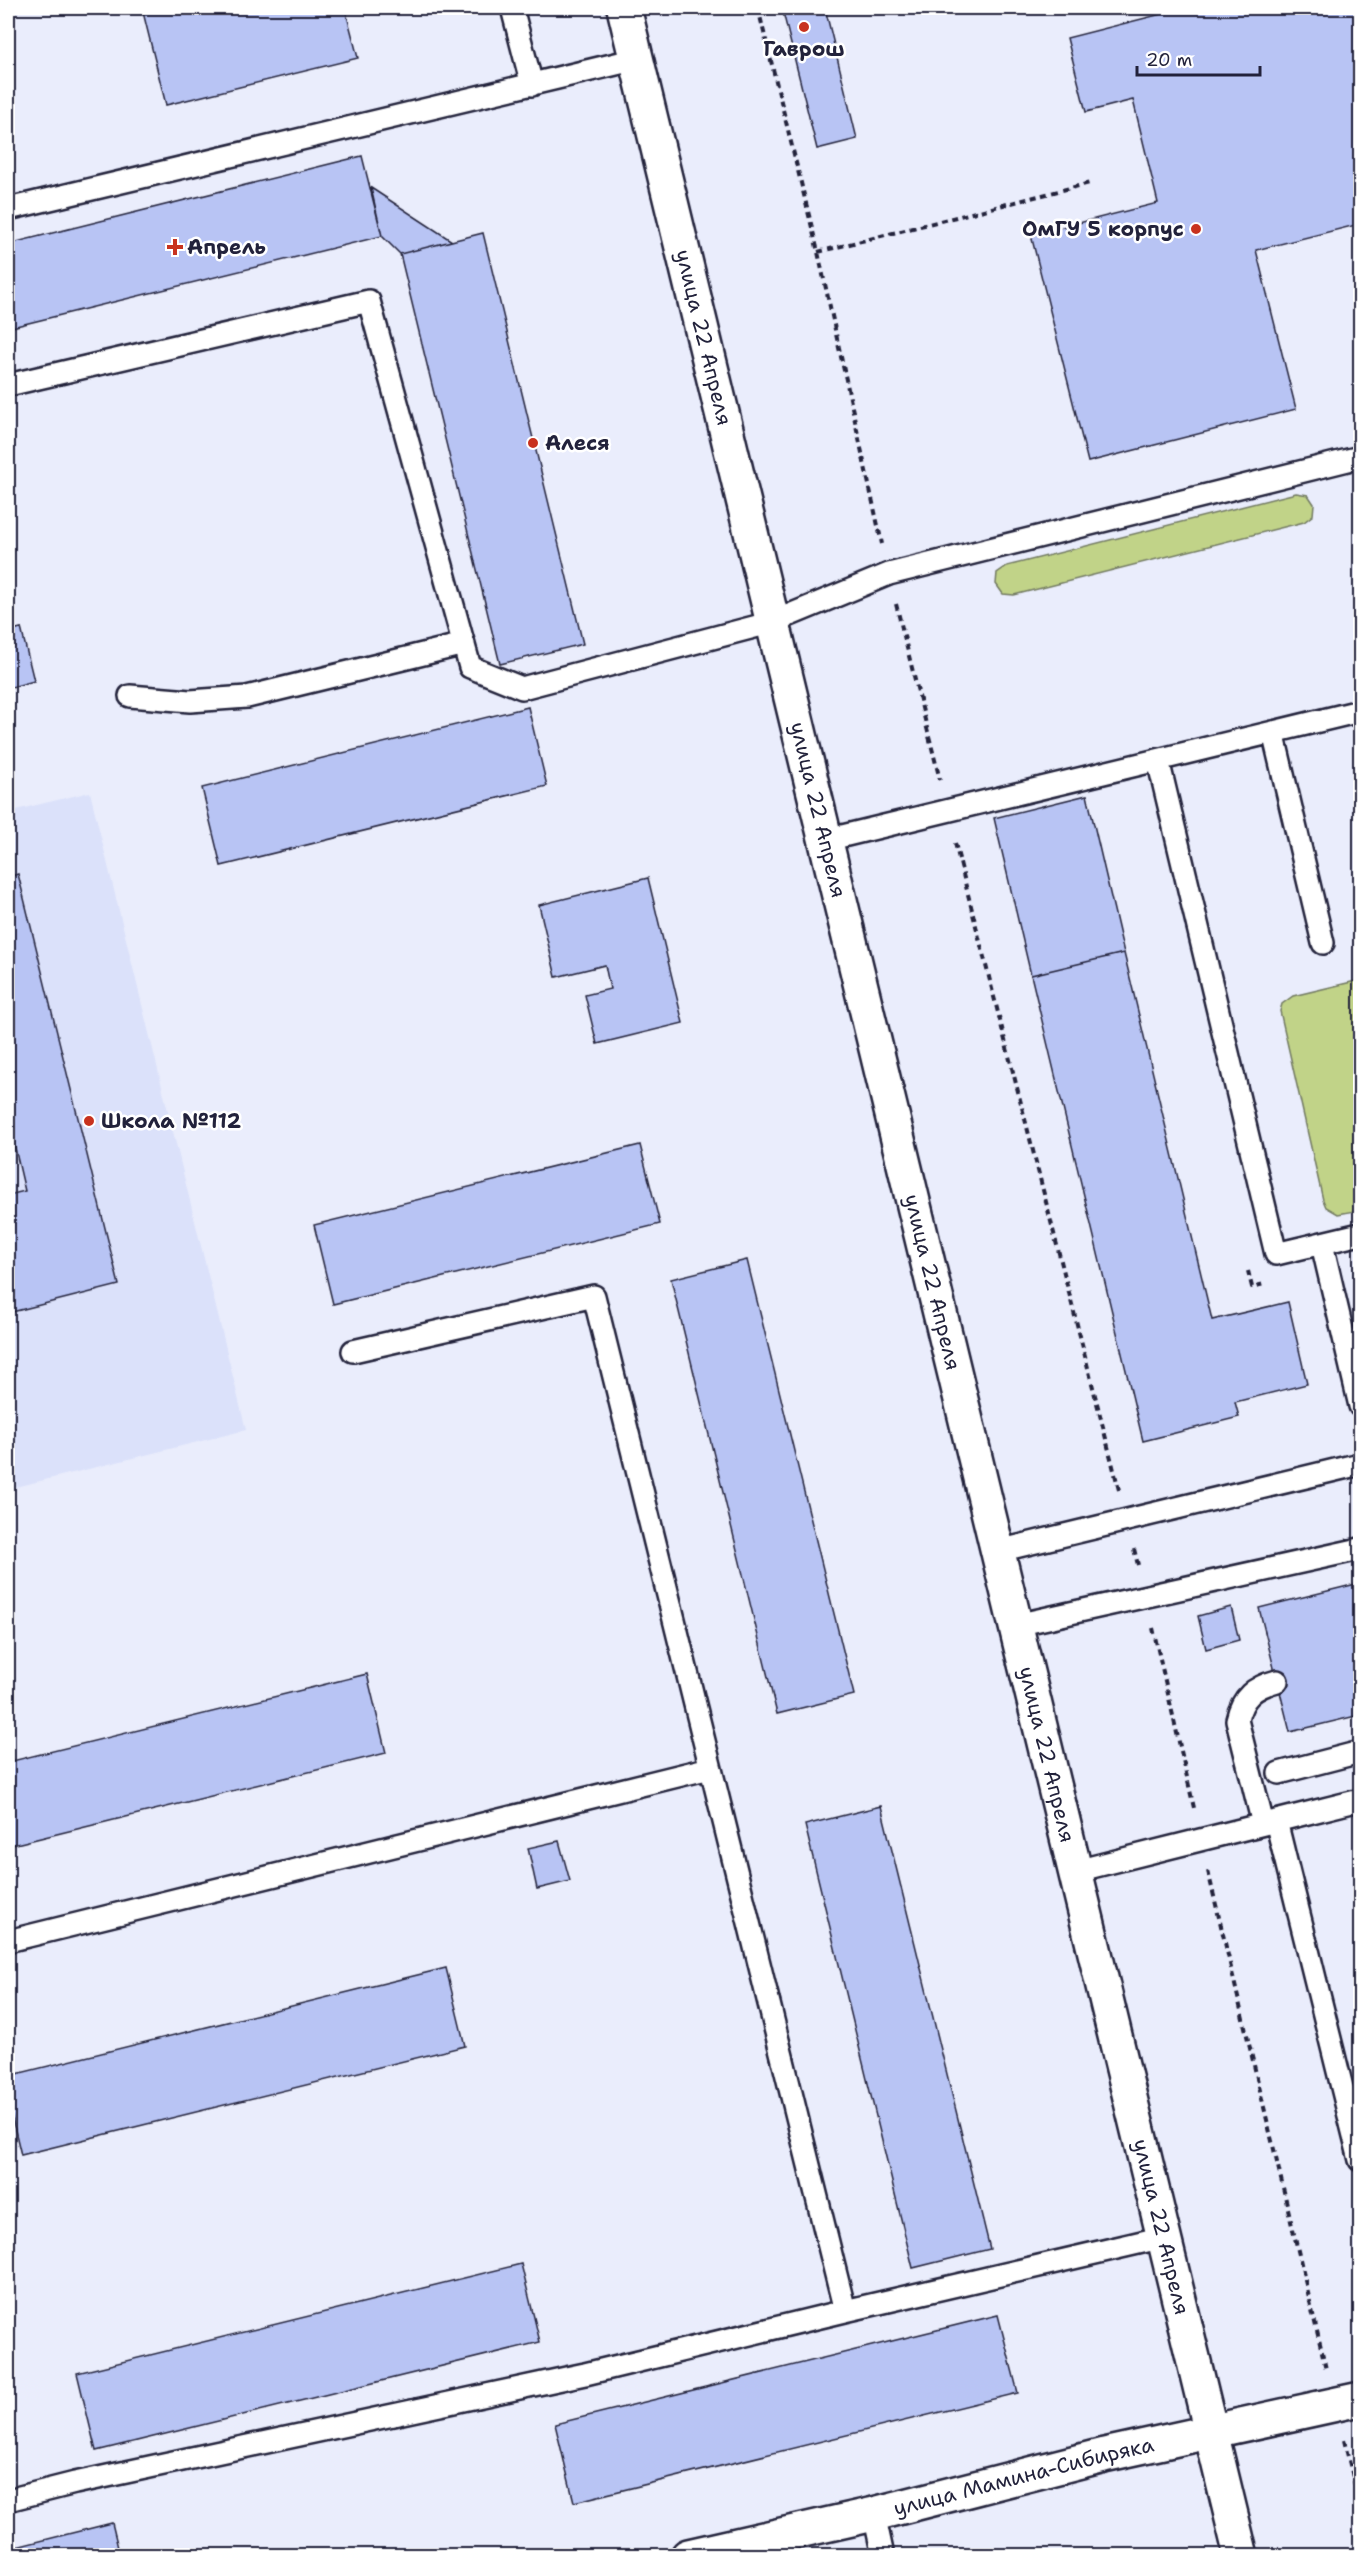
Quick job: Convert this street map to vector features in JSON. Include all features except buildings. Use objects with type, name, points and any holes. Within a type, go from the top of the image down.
[{"type":"main road","name":"улица 22 Апреля","points":[[624,8],[1241,2556]]},
{"type":"main road","name":"улица Мамина-Сибиряка","points":[[688,2556],[874,2514],[1104,2455],[1348,2402]]},
{"type":"lane","points":[[512,8],[532,85]]},
{"type":"lane","points":[[8,209],[637,59]]},
{"type":"lane","points":[[8,385],[369,301],[470,667],[522,688],[773,622],[889,574],[1360,457]]},
{"type":"lane","points":[[130,696],[190,701],[247,698],[464,644]]},
{"type":"lane","points":[[826,840],[1360,711]]},
{"type":"lane","points":[[1273,732],[1323,943]]},
{"type":"lane","points":[[1158,760],[1276,1254],[1360,1234]]},
{"type":"lane","points":[[1322,1244],[1360,1406]]},
{"type":"lane","points":[[353,1351],[594,1296],[844,2311]]},
{"type":"lane","points":[[998,1551],[1360,1464]]},
{"type":"lane","points":[[1016,1625],[1360,1549]]},
{"type":"lane","points":[[1277,1681],[1256,1688],[1240,1706],[1237,1720],[1270,1823],[1360,2160]]},
{"type":"lane","points":[[1279,1773],[1360,1752]]},
{"type":"lane","points":[[8,1941],[710,1768]]},
{"type":"lane","points":[[1076,1871],[1360,1800]]},
{"type":"lane","points":[[8,2499],[87,2480],[585,2374],[1164,2237]]},
{"type":"lane","points":[[874,2514],[883,2556]]},
{"type":"path","points":[[758,8],[818,252],[889,574],[947,811],[1127,1521],[1201,1839],[1348,2402],[1360,2506]]},
{"type":"path","points":[[818,252],[1090,183]]},
{"type":"shaded area","name":"Школа №112","points":[[90,792],[246,1430],[8,1489],[8,812]]},
{"type":"green space","points":[[1296,493],[1308,495],[1314,504],[1313,515],[1304,522],[1014,595],[1003,594],[996,584],[997,573],[1007,566]]},
{"type":"green space","points":[[1360,980],[1360,1210],[1338,1214],[1326,1207],[1323,1200],[1280,1011],[1282,1004],[1293,996]]},
{"type":"place","name":"Гаврош","points":[[804,27]]},
{"type":"place","name":"ОмГУ 5 корпус","points":[[1196,229]]},
{"type":"place","name":"Апрель","points":[[175,247]]},
{"type":"place","name":"Алеся","points":[[533,443]]},
{"type":"place","name":"Школа №112","points":[[89,1121]]}]
